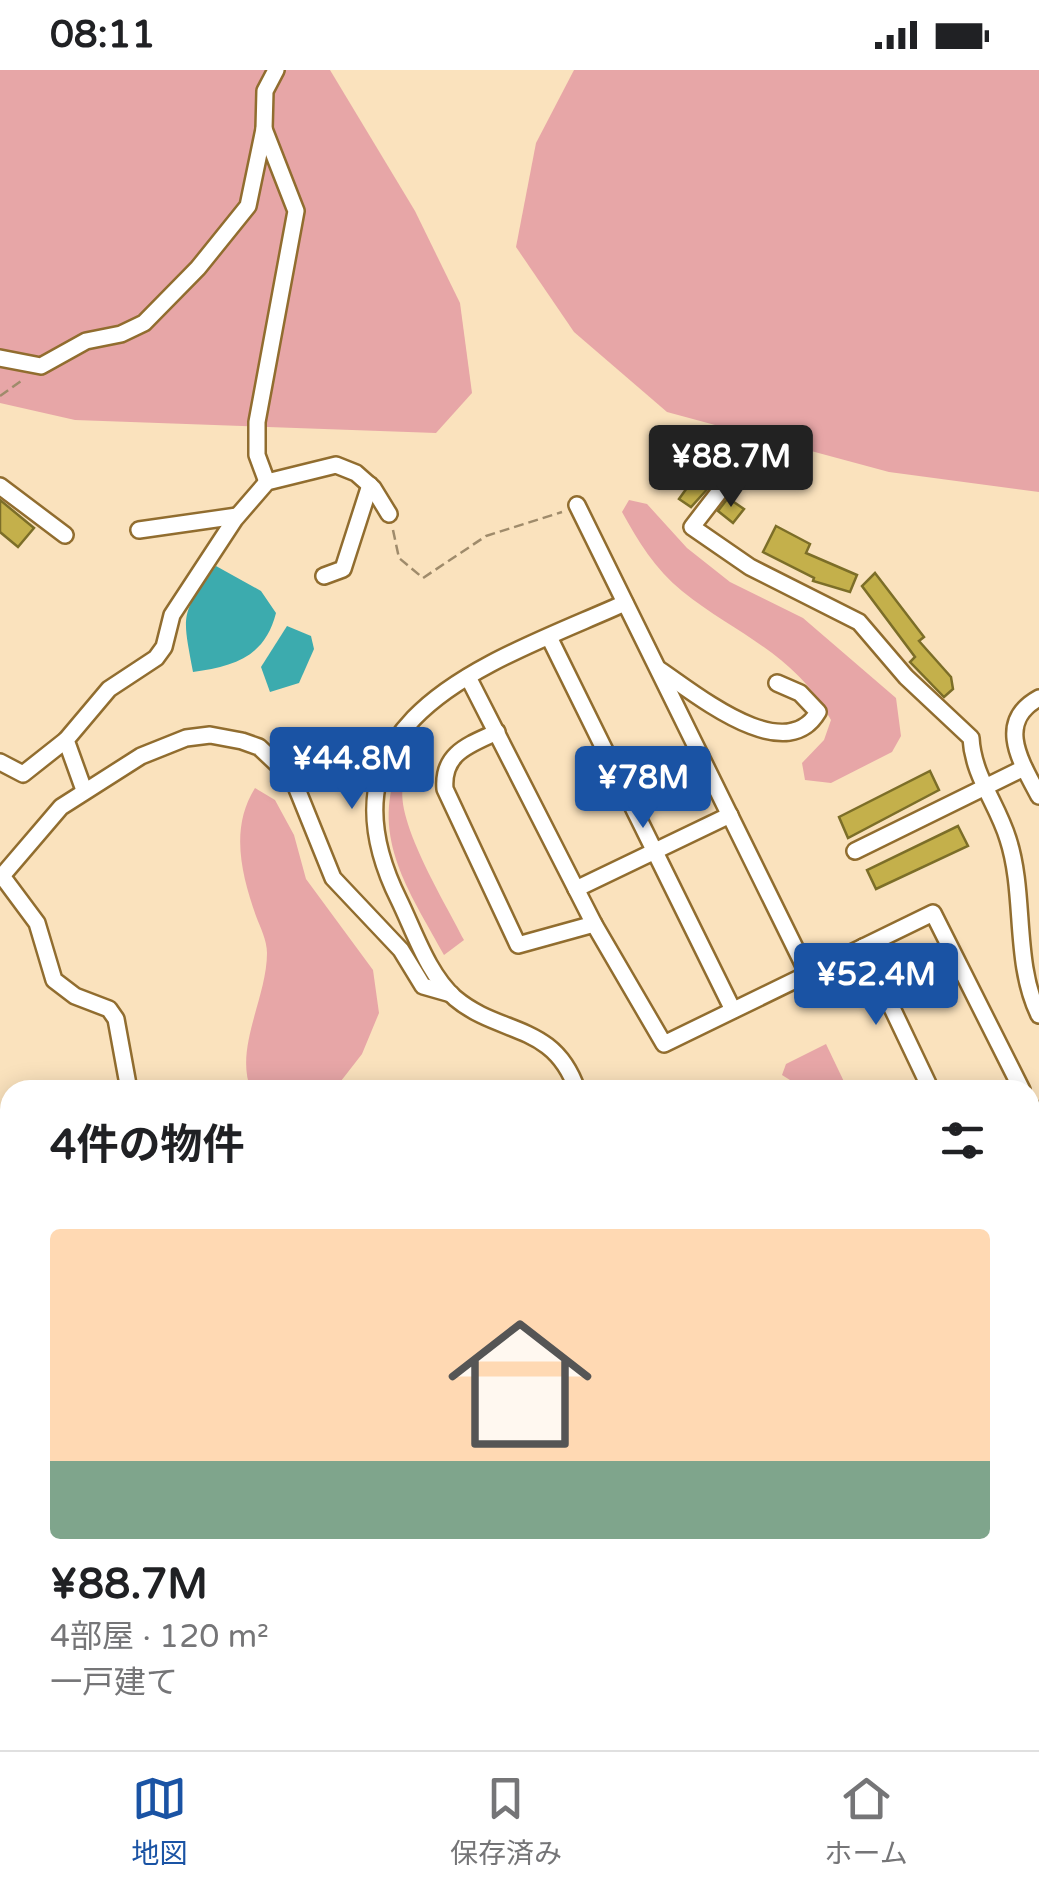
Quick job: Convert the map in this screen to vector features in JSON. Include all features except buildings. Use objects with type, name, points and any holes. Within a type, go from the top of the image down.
[{"type":"street","points":[[0,358],[41,366],[86,341],[107,338],[144,323],[198,268],[248,206],[264,129],[265,91],[276,70]]},
{"type":"street","points":[[264,129],[296,211],[258,422],[256,456],[267,482]]},
{"type":"street","points":[[0,762],[23,774],[66,740],[109,689],[156,658],[164,646],[172,614],[237,516],[267,482],[336,465],[356,472],[389,514]]},
{"type":"street","points":[[324,576],[343,569],[370,485]]},
{"type":"street","points":[[0,486],[65,534]]},
{"type":"street","points":[[719,492],[692,527],[750,567],[858,622],[906,677],[971,738],[972,762],[1010,844],[1026,962],[1039,1015]]},
{"type":"street","points":[[577,505],[808,974]]},
{"type":"street","points":[[139,530],[237,516]]},
{"type":"street","points":[[572,1080],[558,1055],[540,1038],[478,1013],[440,984],[377,851],[374,805],[380,768],[400,730],[430,700],[468,677],[625,603]]},
{"type":"street","points":[[549,637],[734,1010]]},
{"type":"street","points":[[657,667],[741,722],[784,735],[810,726],[818,712],[800,693],[777,683]]},
{"type":"street","points":[[468,677],[594,924],[664,1044],[932,913],[1017,1080]]},
{"type":"street","points":[[1039,698],[1016,721],[1014,743],[1039,796]]},
{"type":"street","points":[[497,732],[456,752],[444,777],[445,789],[518,945],[594,924]]},
{"type":"street","points":[[127,1080],[116,1019],[109,1009],[75,996],[54,980],[36,922],[2,876],[61,807],[84,790],[98,787],[141,756],[186,738],[210,735],[260,748],[293,779],[333,878],[401,950],[423,986],[452,994]]},
{"type":"street","points":[[66,740],[84,790]]},
{"type":"street","points":[[855,850],[1024,768]]},
{"type":"street","points":[[576,888],[730,815]]},
{"type":"street","points":[[863,947],[926,1080]]},
{"type":"path","points":[[0,396],[41,366]]},
{"type":"path","points":[[389,514],[399,558],[422,578],[486,536],[535,523],[577,505]]},
{"type":"shaded area","points":[[0,70],[330,70],[415,211],[460,303],[472,393],[436,433],[75,420],[0,403]]},
{"type":"shaded area","points":[[574,70],[1039,70],[1039,492],[889,472],[667,412],[574,332],[516,247],[536,143]]},
{"type":"shaded area","points":[[629,500],[647,504],[687,548],[730,582],[803,618],[896,698],[901,736],[892,752],[831,783],[805,780],[802,763],[824,740],[831,720],[800,677],[782,661],[703,607],[663,573],[622,512]]},
{"type":"shaded area","points":[[395,776],[405,780],[402,795],[412,836],[464,940],[444,955],[409,891],[393,847],[389,824]]},
{"type":"shaded area","points":[[255,788],[275,800],[294,835],[306,879],[373,970],[379,1013],[362,1054],[342,1080],[248,1080],[246,1057],[267,953],[240,851],[247,803]]},
{"type":"shaded area","points":[[826,1044],[843,1080],[790,1080],[782,1075],[786,1064]]},
{"type":"water","points":[[216,566],[261,591],[276,613],[264,640],[246,657],[193,672],[187,615]]},
{"type":"water","points":[[287,626],[311,636],[314,649],[299,683],[270,692],[261,667]]}]
